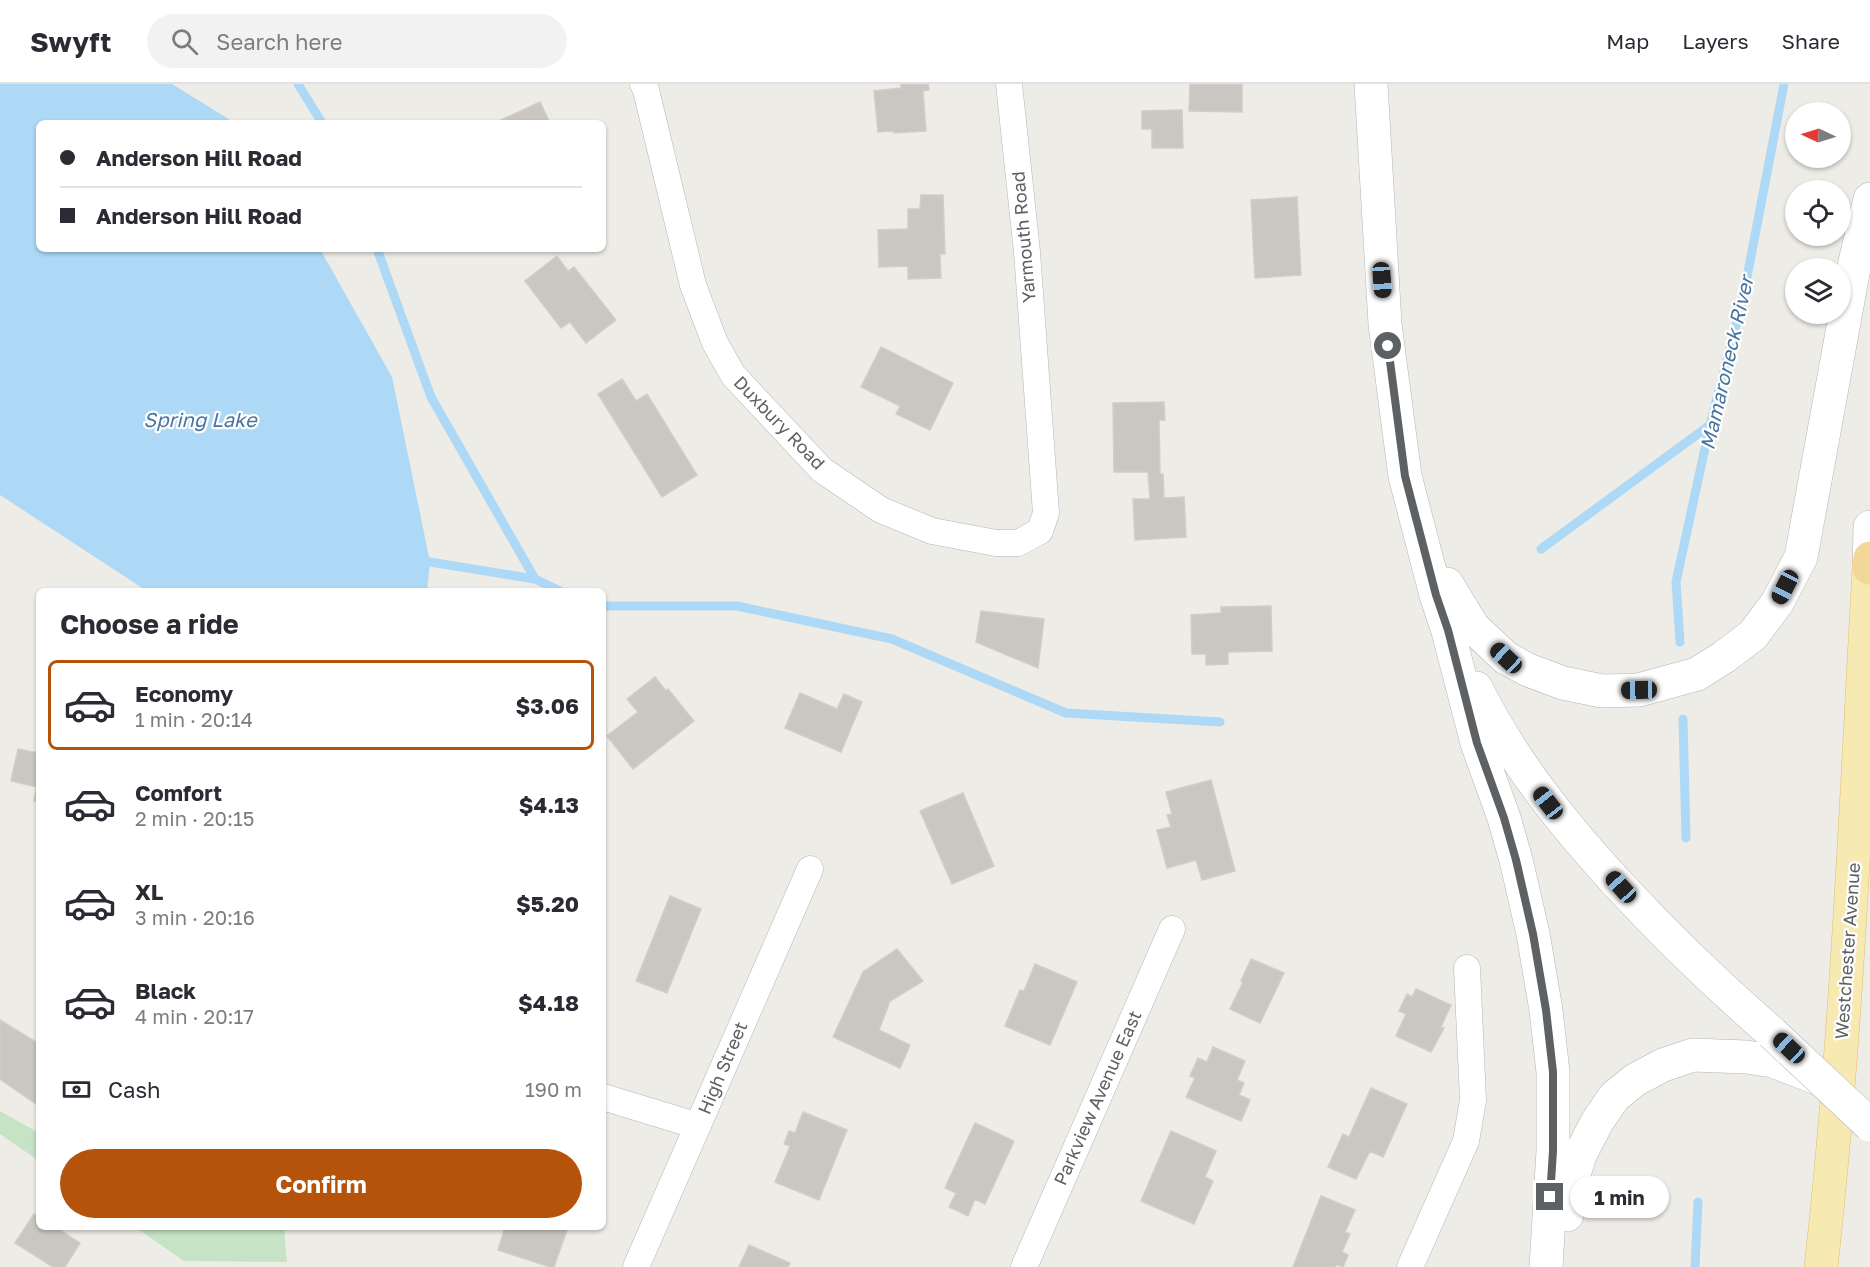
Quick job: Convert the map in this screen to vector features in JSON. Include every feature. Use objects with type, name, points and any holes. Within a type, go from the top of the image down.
[{"type":"main road","points":[[1371,84],[1385,324],[1405,476],[1477,743],[1504,818],[1516,860],[1533,934],[1546,1010],[1553,1072],[1553,1151],[1546,1267]]},
{"type":"main road","points":[[1418,525],[1452,595],[1473,627],[1506,658],[1528,670],[1563,683],[1602,691],[1639,690],[1697,674],[1724,657],[1754,635],[1777,603],[1801,557],[1855,262],[1870,199]]},
{"type":"main road","name":"Westchester Avenue","points":[[1821,1267],[1831,1180],[1847,979],[1870,527]]},
{"type":"main road","points":[[1448,630],[1491,718],[1533,784],[1578,840],[1650,919],[1736,1002],[1773,1047],[1822,1080],[1870,1125]]},
{"type":"main road","points":[[1559,1267],[1571,1184],[1580,1155],[1614,1097],[1635,1080],[1663,1065],[1693,1055],[1746,1057],[1773,1047]]},
{"type":"main road","points":[[1812,1267],[1831,1180]]},
{"type":"street","name":"Duxbury Road","points":[[643,84],[693,285],[714,343],[732,375],[822,470],[881,510],[932,531],[996,543],[1018,543],[1040,531],[1046,513],[1037,390]]},
{"type":"street","name":"Yarmouth Road","points":[[1009,84],[1028,252],[1037,390]]},
{"type":"street","name":"High Street","points":[[636,1267],[810,868]]},
{"type":"street","name":"Parkview Avenue East","points":[[1024,1267],[1172,928]]},
{"type":"street","points":[[1410,1267],[1466,1142],[1473,1100],[1467,968]]},
{"type":"street","points":[[606,1098],[698,1126]]},
{"type":"green space","points":[[0,1111],[36,1131],[36,1159],[0,1134]]},
{"type":"green space","points":[[139,1230],[284,1230],[287,1262],[184,1261]]},
{"type":"water","name":"Spring Lake","points":[[0,84],[172,84],[230,120],[36,120],[36,252],[322,252],[392,377],[430,562],[427,588],[142,588],[0,495]]},
{"type":"building","points":[[901,84],[928,84],[929,90],[923,91],[926,131],[878,132],[874,91],[901,88]]},
{"type":"building","points":[[1190,84],[1242,84],[1242,112],[1189,111]]},
{"type":"building","points":[[540,102],[549,120],[501,120]]},
{"type":"building","points":[[1182,110],[1183,148],[1152,148],[1152,129],[1142,129],[1142,111]]},
{"type":"building","points":[[921,195],[943,195],[945,254],[940,254],[941,278],[908,279],[908,266],[879,267],[878,230],[908,229],[908,209],[920,209]]},
{"type":"building","points":[[1297,197],[1301,275],[1255,278],[1251,200]]},
{"type":"building","points":[[557,256],[568,271],[574,267],[616,320],[586,343],[570,322],[561,328],[525,281]]},
{"type":"building","points":[[881,347],[953,383],[930,430],[896,414],[900,406],[861,387]]},
{"type":"building","points":[[622,379],[636,401],[647,394],[697,475],[662,497],[598,394]]},
{"type":"building","points":[[1164,402],[1165,420],[1159,420],[1160,474],[1163,474],[1164,498],[1184,497],[1186,537],[1135,540],[1133,499],[1150,499],[1148,472],[1114,472],[1113,403]]},
{"type":"building","points":[[1271,606],[1272,651],[1228,652],[1228,664],[1206,665],[1206,654],[1192,654],[1191,615],[1221,613],[1221,607]]},
{"type":"building","points":[[981,611],[1044,619],[1038,668],[976,642]]},
{"type":"building","points":[[655,677],[694,721],[633,769],[607,736],[638,712],[627,699]]},
{"type":"building","points":[[800,693],[837,709],[844,694],[862,702],[841,752],[785,728]]},
{"type":"building","points":[[18,749],[36,752],[36,787],[11,781]]},
{"type":"building","points":[[1211,780],[1235,871],[1202,880],[1196,860],[1167,868],[1157,830],[1171,827],[1167,815],[1172,814],[1166,792]]},
{"type":"building","points":[[963,793],[994,866],[952,884],[920,811]]},
{"type":"building","points":[[670,896],[701,909],[667,993],[636,981]]},
{"type":"building","points":[[897,949],[923,981],[890,1001],[879,1030],[910,1045],[900,1068],[833,1037],[863,972]]},
{"type":"building","points":[[1251,959],[1284,973],[1260,1023],[1230,1009]]},
{"type":"building","points":[[1035,964],[1077,982],[1050,1045],[1005,1026],[1020,990],[1024,991]]},
{"type":"building","points":[[1416,989],[1451,1005],[1441,1027],[1444,1028],[1431,1052],[1396,1036],[1406,1014],[1399,1011],[1407,994],[1412,997]]},
{"type":"building","points":[[0,1020],[36,1042],[36,1104],[0,1079]]},
{"type":"building","points":[[1213,1047],[1245,1061],[1237,1080],[1244,1083],[1239,1095],[1250,1100],[1241,1121],[1186,1097],[1195,1078],[1190,1076],[1198,1058],[1207,1062]]},
{"type":"building","points":[[1371,1088],[1407,1104],[1383,1157],[1370,1151],[1356,1179],[1328,1167],[1343,1134],[1349,1137]]},
{"type":"building","points":[[803,1112],[847,1130],[819,1200],[775,1182],[790,1146],[784,1144],[789,1131],[795,1133]]},
{"type":"building","points":[[975,1123],[1014,1141],[985,1204],[975,1199],[968,1216],[949,1207],[956,1193],[945,1188]]},
{"type":"building","points":[[1171,1131],[1216,1151],[1205,1177],[1213,1181],[1194,1224],[1141,1201]]},
{"type":"building","points":[[1321,1196],[1355,1210],[1345,1232],[1350,1234],[1342,1252],[1348,1255],[1343,1267],[1336,1264],[1335,1267],[1293,1267]]},
{"type":"building","points":[[34,1214],[36,1215],[36,1230],[60,1230],[80,1243],[65,1267],[53,1267],[15,1243]]},
{"type":"building","points":[[504,1230],[567,1230],[554,1267],[498,1250]]},
{"type":"building","points":[[749,1245],[790,1263],[788,1267],[739,1267]]},
{"type":"waterway","points":[[298,84],[320,120]]},
{"type":"waterway","name":"Mamaroneck River","points":[[1680,642],[1676,582],[1710,425],[1743,298],[1784,84]]},
{"type":"waterway","points":[[378,252],[431,397],[535,579],[554,588]]},
{"type":"waterway","points":[[1541,549],[1710,425]]},
{"type":"waterway","points":[[430,562],[535,579]]},
{"type":"waterway","points":[[606,606],[737,606],[892,639],[1066,713],[1220,722]]},
{"type":"waterway","name":"Mamaroneck River","points":[[1683,719],[1686,838]]},
{"type":"waterway","name":"Mamaroneck River","points":[[1695,1267],[1698,1202]]},
{"type":"route","points":[[1388,346],[1405,476],[1477,743],[1504,818],[1516,860],[1533,934],[1546,1010],[1553,1072],[1553,1151],[1550,1197]]}]
